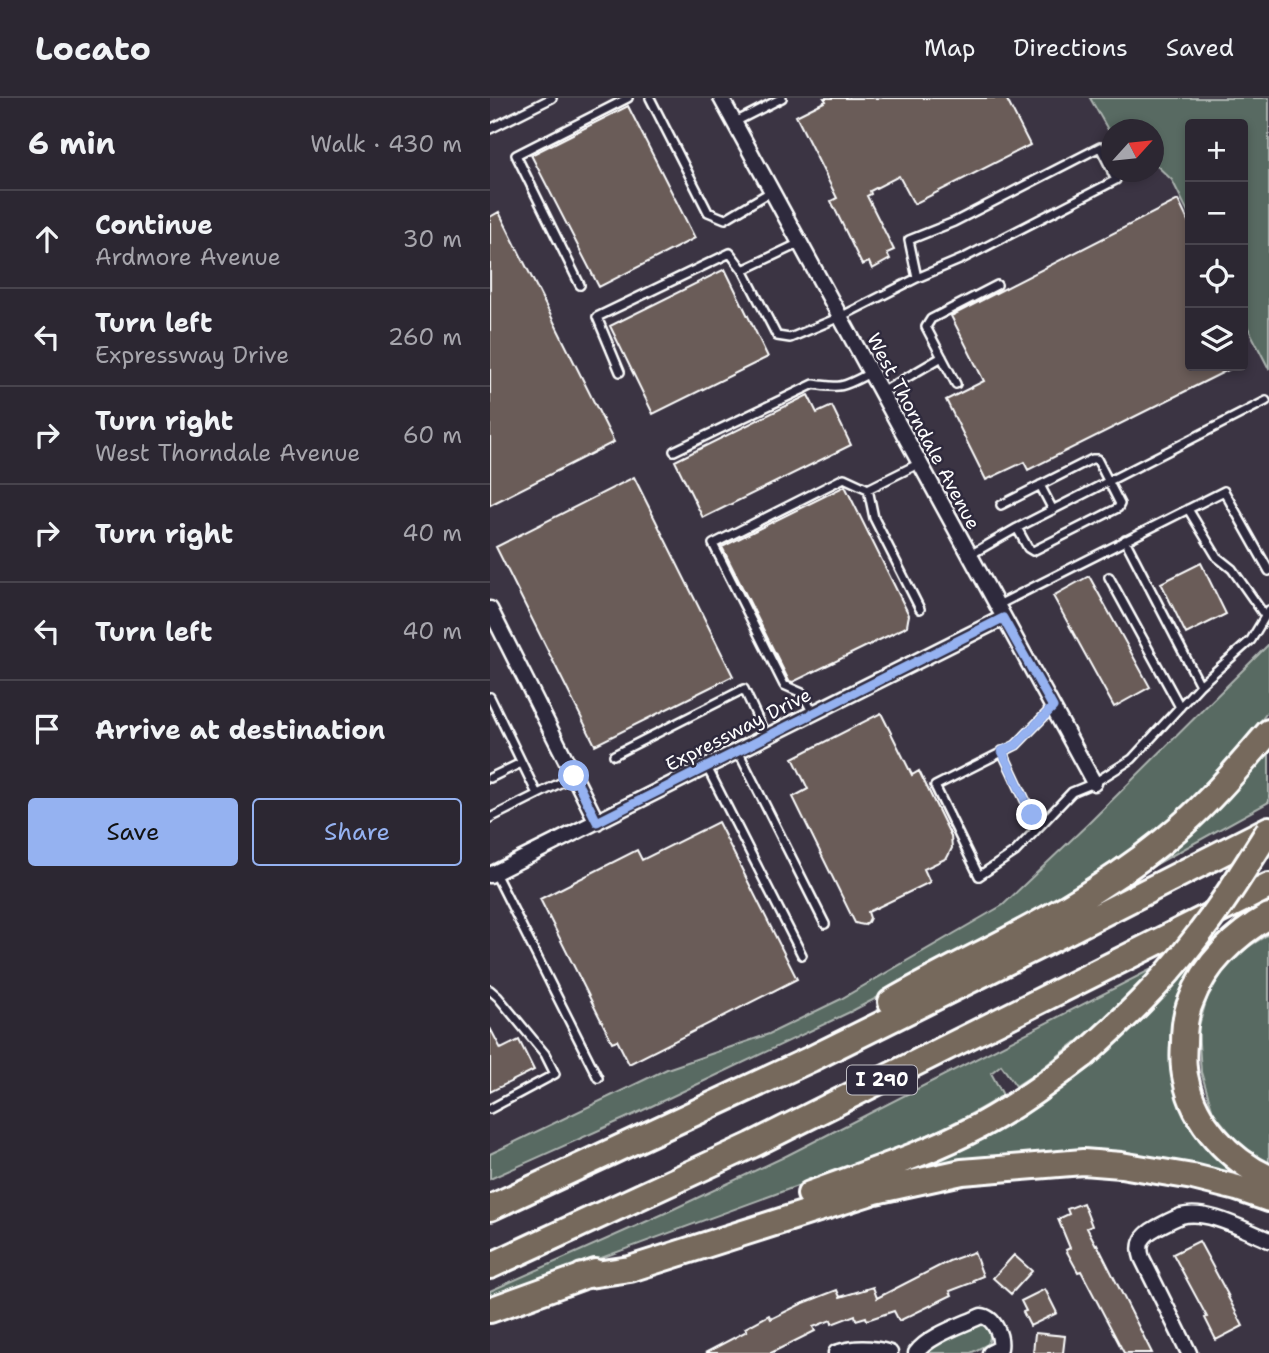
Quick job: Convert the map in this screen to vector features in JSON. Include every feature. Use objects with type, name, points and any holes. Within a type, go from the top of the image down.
[{"type":"highway","points":[[718,1103],[907,992],[1001,944],[1095,890],[1140,859],[1183,824],[1269,732]]},
{"type":"highway","points":[[490,1310],[927,1150],[981,1125],[1016,1104],[1084,1055],[1124,1019],[1167,973],[1228,895],[1269,830]]},
{"type":"highway","name":"I 290","points":[[490,1208],[811,1059],[1269,830]]},
{"type":"highway","name":"I 290","points":[[490,1266],[752,1145],[1269,886]]},
{"type":"highway","points":[[1269,916],[1231,943],[1202,979],[1190,1001],[1184,1026],[1183,1053],[1186,1081],[1197,1112],[1213,1136],[1234,1157],[1269,1178]]},
{"type":"highway","points":[[582,1276],[630,1269],[875,1191],[962,1172],[1083,1162],[1121,1164],[1204,1180],[1269,1199]]},
{"type":"highway","points":[[1054,1165],[1122,1173],[1174,1184],[1231,1200],[1269,1216]]},
{"type":"street","name":"West Thorndale Avenue","points":[[721,98],[1094,783]]},
{"type":"street","points":[[490,609],[597,822]]},
{"type":"street","name":"Expressway Drive","points":[[492,874],[813,713],[1000,612]]},
{"type":"street","points":[[1189,1353],[1142,1258],[1140,1247],[1143,1237],[1171,1220],[1191,1215],[1207,1216],[1269,1240]]},
{"type":"street","points":[[916,1353],[930,1340],[981,1316],[993,1322],[1001,1340],[1000,1348],[990,1353]]},
{"type":"street","points":[[836,1353],[870,1348],[890,1353]]},
{"type":"lane","points":[[490,128],[552,98]]},
{"type":"lane","points":[[580,285],[516,155],[628,98]]},
{"type":"lane","points":[[650,98],[708,212],[725,219],[772,191]]},
{"type":"lane","points":[[734,122],[782,98]]},
{"type":"lane","points":[[917,278],[909,240],[954,222],[1100,148],[1101,150]]},
{"type":"lane","points":[[620,372],[597,317],[730,253],[743,270],[777,336],[790,338],[962,259],[1112,182]]},
{"type":"lane","points":[[743,270],[800,243]]},
{"type":"lane","points":[[956,384],[926,327],[930,318],[996,285]]},
{"type":"lane","points":[[881,392],[942,357]]},
{"type":"lane","points":[[674,451],[814,384],[836,388],[871,373]]},
{"type":"lane","points":[[969,555],[1266,401]]},
{"type":"lane","points":[[1001,505],[1093,459],[1097,459],[1120,504],[1118,508],[1033,551],[1028,548],[1017,528]]},
{"type":"lane","points":[[868,489],[920,463]]},
{"type":"lane","points":[[813,713],[802,692],[784,685],[713,544],[844,478],[868,489]]},
{"type":"lane","points":[[1040,485],[1053,510]]},
{"type":"lane","points":[[868,489],[874,518],[920,609]]},
{"type":"lane","points":[[1000,612],[1125,540],[1224,491],[1269,571]]},
{"type":"lane","points":[[1053,707],[1016,745],[935,786],[979,876],[1015,852],[1072,792],[1094,783],[1132,759],[1200,685],[1251,640],[1267,613],[1233,569],[1217,557],[1188,509]]},
{"type":"lane","points":[[1125,540],[1200,685]]},
{"type":"lane","points":[[1109,577],[1180,707]]},
{"type":"lane","points":[[614,755],[744,690],[766,736]]},
{"type":"lane","points":[[490,697],[537,794]]},
{"type":"lane","points":[[738,751],[825,924]]},
{"type":"lane","points":[[1002,751],[1038,828]]},
{"type":"lane","points":[[490,779],[521,763]]},
{"type":"lane","points":[[707,766],[802,955]]},
{"type":"lane","points":[[490,818],[574,776]]},
{"type":"lane","points":[[492,874],[598,1078]]},
{"type":"lane","points":[[490,990],[545,1054],[555,1074],[490,1109]]},
{"type":"green space","points":[[1090,98],[1269,98],[1269,369],[1248,328],[1248,119],[1185,119],[1185,206],[1172,180],[1164,172],[1164,119],[1102,119]]},
{"type":"green space","points":[[1269,644],[1269,710],[1239,749],[1197,794],[1114,863],[1068,894],[852,1011],[490,1179],[490,1154],[667,1069],[769,1034],[839,1000],[1003,905]]},
{"type":"green space","points":[[1269,750],[1269,802],[1124,882],[1233,789]]},
{"type":"green space","points":[[1240,924],[1177,1008],[1171,1030],[1172,1071],[1184,1110],[1205,1145],[1230,1168],[1269,1190],[1060,1152],[984,1157],[928,1167],[1004,1127],[1093,1065],[1076,1042],[1016,1086],[1001,1065],[991,1073],[1003,1095],[962,1119],[890,1152],[522,1287],[490,1295],[490,1291],[782,1158]]},
{"type":"green space","points":[[1269,934],[1269,1163],[1253,1157],[1213,1112],[1201,1072],[1198,1029],[1207,998],[1223,971],[1248,947]]},
{"type":"green space","points":[[978,1323],[988,1326],[991,1334],[988,1344],[971,1353],[927,1353],[936,1345]]},
{"type":"building","points":[[824,98],[1006,98],[1030,145],[914,204],[899,176],[870,191],[871,194],[867,196],[894,250],[887,253],[890,259],[872,269],[869,262],[862,265],[831,201],[837,198],[796,116],[826,101]]},
{"type":"building","points":[[628,106],[695,238],[599,287],[531,155]]},
{"type":"building","points":[[1178,200],[1185,215],[1185,371],[1226,371],[1028,470],[1024,462],[986,480],[946,400],[984,381],[951,316]]},
{"type":"building","points":[[499,212],[614,442],[490,505],[490,217]]},
{"type":"building","points":[[725,269],[768,357],[653,414],[610,326]]},
{"type":"building","points":[[808,395],[817,413],[832,406],[851,445],[703,518],[675,461]]},
{"type":"building","points":[[634,477],[733,676],[595,745],[496,547]]},
{"type":"building","points":[[845,486],[909,615],[907,626],[793,682],[789,681],[722,547]]},
{"type":"building","points":[[1201,563],[1226,614],[1186,634],[1161,583]]},
{"type":"building","points":[[1089,576],[1150,687],[1114,707],[1053,596]]},
{"type":"building","points":[[881,713],[912,775],[919,771],[951,836],[952,848],[947,858],[924,869],[930,882],[868,912],[870,918],[864,925],[855,923],[793,797],[808,789],[793,758]]},
{"type":"building","points":[[718,822],[797,979],[629,1064],[617,1040],[612,1042],[540,899],[637,850],[642,860]]},
{"type":"building","points":[[490,1028],[501,1049],[519,1040],[534,1070],[490,1092]]},
{"type":"building","points":[[1083,1203],[1092,1226],[1087,1228],[1152,1353],[1124,1353],[1081,1271],[1078,1272],[1066,1250],[1070,1248],[1058,1219],[1069,1214],[1067,1209]]},
{"type":"building","points":[[1199,1241],[1243,1326],[1216,1340],[1205,1318],[1207,1317],[1173,1254]]},
{"type":"building","points":[[974,1252],[983,1276],[950,1291],[952,1295],[899,1321],[894,1311],[867,1320],[866,1317],[856,1320],[855,1315],[832,1324],[831,1320],[813,1327],[815,1331],[771,1353],[705,1353],[747,1331],[745,1328],[769,1315],[771,1319],[837,1290],[840,1297],[873,1287],[877,1298],[949,1261]]},
{"type":"building","points":[[1014,1255],[1032,1271],[1011,1294],[993,1278]]},
{"type":"building","points":[[1045,1289],[1057,1313],[1030,1326],[1021,1301]]},
{"type":"building","points":[[1035,1333],[1065,1336],[1063,1353],[1033,1353]]},
{"type":"route","points":[[574,776],[597,822],[1003,618],[1053,707],[1016,745],[1002,751],[1032,815]]}]
